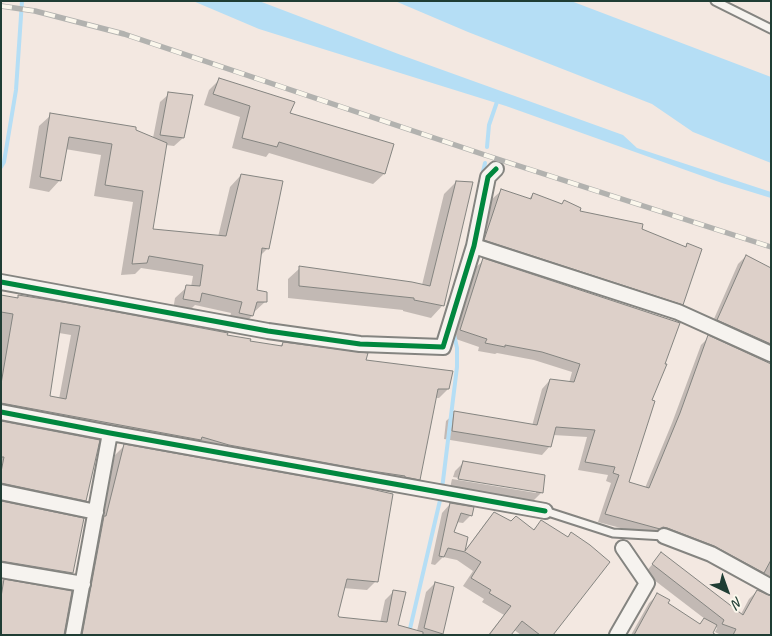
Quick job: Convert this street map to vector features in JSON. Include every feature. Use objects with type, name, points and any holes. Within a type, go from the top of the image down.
[{"type":"street","points":[[1,282],[268,331],[360,344],[443,347],[474,246],[488,177],[496,169]]},
{"type":"street","points":[[474,246],[678,312],[771,354]]},
{"type":"street","points":[[1,412],[110,434],[544,511]]},
{"type":"street","points":[[74,635],[110,434]]},
{"type":"street","points":[[1,492],[96,512]]},
{"type":"street","points":[[664,536],[711,554],[771,587]]},
{"type":"street","points":[[616,635],[647,583],[623,548]]},
{"type":"street","points":[[1,570],[83,584]]},
{"type":"lane","points":[[715,1],[771,29]]},
{"type":"lane","points":[[544,511],[613,533],[664,536]]},
{"type":"lane","points":[[613,533],[623,548]]},
{"type":"water","points":[[193,1],[259,1],[401,55],[623,135],[637,148],[771,192],[771,198],[722,183],[506,106],[259,29]]},
{"type":"water","points":[[395,1],[571,1],[771,77],[771,163],[693,132],[652,104],[468,32]]},
{"type":"building","points":[[219,78],[295,102],[290,113],[394,144],[385,174],[279,142],[277,147],[242,138],[250,106],[213,94]]},
{"type":"building","points":[[168,92],[193,95],[184,138],[160,135]]},
{"type":"building","points":[[50,113],[136,127],[136,130],[167,143],[153,229],[226,236],[241,174],[283,181],[269,249],[262,248],[257,290],[267,292],[267,302],[257,302],[253,316],[239,313],[242,302],[202,293],[200,302],[183,299],[186,285],[200,286],[203,265],[149,256],[147,263],[132,264],[143,191],[105,185],[112,144],[69,137],[61,181],[40,177]]},
{"type":"building","points":[[456,181],[473,182],[444,306],[414,300],[414,298],[299,286],[299,266],[430,286]]},
{"type":"building","points":[[501,189],[531,199],[533,193],[562,204],[564,200],[581,208],[580,211],[643,224],[642,229],[686,247],[687,243],[702,249],[683,305],[484,240]]},
{"type":"building","points":[[746,255],[771,268],[771,344],[717,320]]},
{"type":"building","points":[[483,258],[680,323],[665,364],[667,364],[652,400],[655,401],[629,482],[649,488],[680,413],[708,335],[771,364],[771,560],[764,573],[714,546],[667,528],[663,527],[660,529],[605,514],[619,475],[613,473],[615,467],[585,462],[595,430],[556,427],[551,447],[452,431],[454,411],[537,425],[550,379],[574,382],[580,364],[542,352],[485,343],[487,339],[460,330]]},
{"type":"building","points":[[1,295],[18,298],[18,295],[228,333],[227,335],[251,339],[250,341],[282,346],[283,342],[368,353],[366,360],[453,371],[449,389],[438,389],[420,480],[229,445],[202,437],[201,440],[1,403],[1,384],[13,314],[1,312]],"holes":[[[61,323],[80,326],[66,399],[50,396]]]},
{"type":"building","points":[[1,421],[100,440],[86,501],[1,483],[4,457],[1,457]]},
{"type":"building","points":[[124,444],[393,494],[378,582],[347,579],[338,615],[339,617],[387,622],[393,590],[406,592],[398,625],[423,632],[423,635],[82,635],[104,516],[106,516]]},
{"type":"building","points":[[463,461],[545,475],[543,493],[458,479]]},
{"type":"building","points":[[1,501],[84,518],[73,573],[1,561]]},
{"type":"building","points":[[450,503],[474,507],[472,516],[461,513],[454,532],[468,537],[465,551],[494,512],[511,521],[516,516],[534,530],[541,520],[568,537],[571,532],[610,562],[553,635],[540,635],[522,621],[511,635],[489,635],[511,606],[489,593],[491,590],[471,578],[481,562],[465,552],[448,548],[444,557],[439,556]]},
{"type":"building","points":[[661,552],[743,615],[757,590],[771,596],[771,635],[733,635],[736,629],[722,624],[724,620],[652,564]]},
{"type":"building","points":[[4,579],[72,591],[64,635],[1,635],[1,597]]},
{"type":"building","points":[[435,582],[454,587],[443,634],[424,628]]},
{"type":"building","points":[[657,593],[670,600],[668,603],[700,624],[704,618],[717,625],[713,633],[716,635],[634,635]]},
{"type":"waterway","points":[[1,167],[4,162],[16,90],[22,1]]},
{"type":"waterway","points":[[487,147],[489,125],[498,99]]},
{"type":"waterway","points":[[482,176],[485,163]]},
{"type":"waterway","points":[[442,489],[457,367],[457,348],[453,330]]},
{"type":"waterway","points":[[409,633],[441,496]]},
{"type":"railway","points":[[1,6],[35,11],[124,34],[485,155],[771,247]]},
{"type":"cycle path","points":[[1,282],[268,331],[360,344],[443,347],[474,246],[488,177],[496,169]]},
{"type":"cycle path","points":[[1,412],[545,511]]}]
